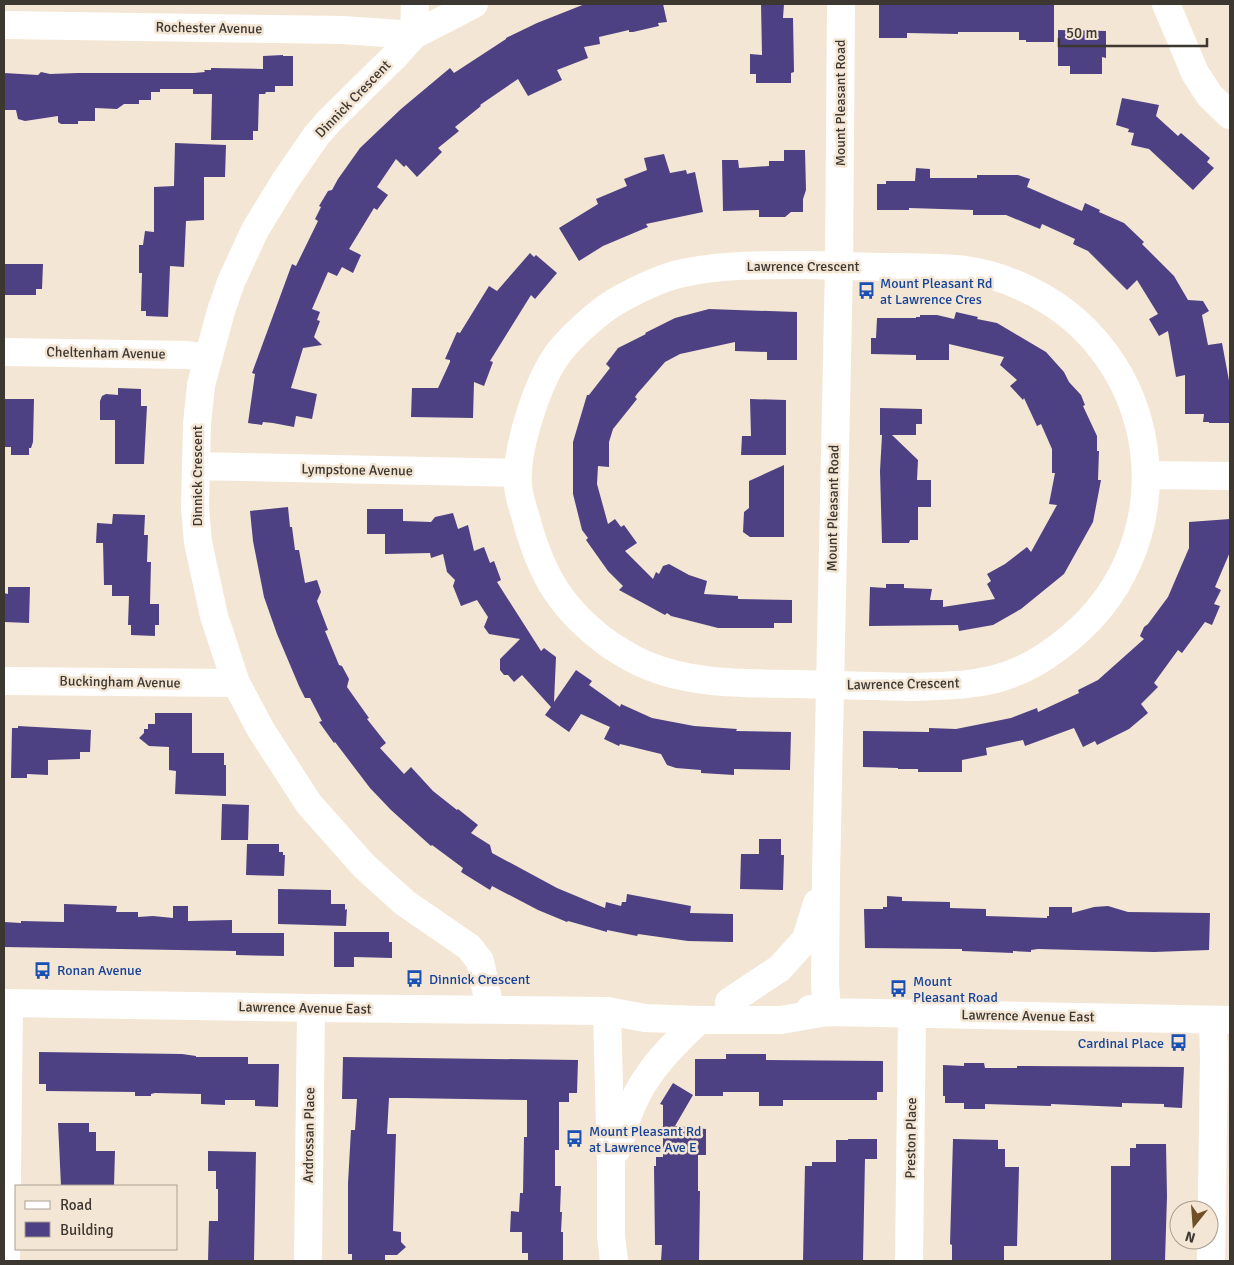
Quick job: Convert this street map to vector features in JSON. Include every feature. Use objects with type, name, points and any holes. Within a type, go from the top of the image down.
[{"type":"street","points":[[414,34],[416,4]]},
{"type":"street","name":"Dinnick Crescent","points":[[474,4],[414,34],[396,55],[329,121],[316,136],[285,181],[245,251],[226,297],[201,385],[195,508],[198,542],[214,616],[236,683],[260,730],[309,804],[364,866],[405,903],[469,946],[480,961],[490,1009]]},
{"type":"street","name":"Mount Pleasant Road","points":[[827,1012],[825,982],[826,875],[839,266],[841,4]]},
{"type":"street","points":[[1166,4],[1195,73],[1210,96],[1230,115]]},
{"type":"street","name":"Rochester Avenue","points":[[4,25],[343,30],[414,34]]},
{"type":"street","name":"Lawrence Crescent","points":[[732,266],[839,266],[957,268],[989,273],[1048,300],[1069,315],[1092,336],[1108,357],[1121,379],[1140,426],[1147,475],[1140,527],[1134,550],[1122,574],[1096,613],[1074,634],[1043,658],[1011,674],[976,682],[911,687],[829,685],[698,680],[661,672],[643,664],[621,652],[597,635],[570,611],[554,589],[541,564],[533,542],[518,486],[518,473],[531,411],[552,365],[566,345],[613,304],[657,281],[682,273],[732,266]]},
{"type":"street","name":"Cheltenham Avenue","points":[[4,352],[188,354],[208,358]]},
{"type":"street","name":"Lympstone Avenue","points":[[196,466],[518,473]]},
{"type":"street","points":[[1147,475],[1230,476]]},
{"type":"street","name":"Buckingham Avenue","points":[[4,681],[236,683]]},
{"type":"street","points":[[729,1002],[780,968],[806,939],[826,875]]},
{"type":"street","name":"Lawrence Avenue East","points":[[607,1011],[648,1003],[729,1002],[782,1004],[827,1012],[1222,1020]]},
{"type":"street","points":[[6,1003],[6,1261]]},
{"type":"street","name":"Lawrence Avenue East","points":[[6,1003],[607,1011],[645,1018],[699,1020],[781,1020],[827,1012]]},
{"type":"street","name":"Ardrossan Place","points":[[308,1261],[311,1008]]},
{"type":"street","points":[[607,1011],[611,1236],[614,1261]]},
{"type":"street","name":"Preston Place","points":[[909,1261],[912,1014]]},
{"type":"street","points":[[611,1164],[632,1104],[647,1078],[672,1046],[699,1020]]},
{"type":"street","points":[[1211,1261],[1214,1057],[1222,1020]]},
{"type":"building","points":[[585,4],[663,4],[667,22],[658,23],[659,26],[633,32],[629,32],[629,30],[599,37],[600,44],[584,47],[588,58],[557,70],[562,80],[528,96],[518,79],[480,105],[455,127],[459,131],[438,148],[442,152],[417,177],[406,165],[404,167],[396,159],[377,187],[388,195],[377,210],[374,208],[349,249],[361,255],[353,273],[342,267],[337,276],[328,272],[312,309],[320,312],[317,320],[320,321],[314,337],[322,345],[303,348],[291,388],[317,394],[312,419],[296,416],[294,427],[263,422],[262,425],[248,423],[255,374],[252,373],[292,264],[296,266],[318,221],[315,219],[321,207],[319,206],[360,148],[401,109],[450,68],[454,73],[506,38],[537,23]]},
{"type":"building","points":[[761,4],[784,4],[783,18],[793,18],[794,72],[791,73],[791,83],[756,83],[756,74],[750,74],[750,54],[762,55]]},
{"type":"building","points":[[879,4],[1054,4],[1054,42],[1026,42],[1026,40],[1019,40],[1019,32],[907,33],[907,38],[879,38]]},
{"type":"building","points":[[1058,30],[1106,31],[1106,58],[1102,57],[1102,74],[1070,74],[1070,66],[1058,66]]},
{"type":"building","points":[[263,56],[293,56],[293,86],[275,86],[275,92],[259,94],[258,131],[253,131],[253,140],[211,140],[212,94],[193,94],[193,89],[160,89],[160,92],[151,92],[151,100],[139,100],[139,104],[124,104],[117,109],[95,108],[95,121],[78,121],[78,124],[61,124],[58,122],[58,116],[25,121],[18,119],[16,110],[4,110],[4,73],[38,75],[41,72],[50,74],[194,73],[205,72],[204,70],[211,70],[211,68],[263,69]]},
{"type":"building","points":[[1122,98],[1159,105],[1156,116],[1178,136],[1181,133],[1210,158],[1207,162],[1214,168],[1193,190],[1149,149],[1131,145],[1134,133],[1128,132],[1129,129],[1116,125]]},
{"type":"building","points":[[175,143],[226,145],[225,177],[204,177],[204,220],[186,221],[184,267],[170,266],[168,317],[146,316],[146,311],[141,311],[142,273],[139,273],[139,245],[143,245],[145,231],[154,232],[154,187],[174,186]]},
{"type":"building","points":[[784,150],[805,150],[806,190],[803,199],[803,212],[791,212],[785,217],[759,217],[759,210],[723,211],[722,160],[738,160],[739,168],[769,166],[769,161],[784,161]]},
{"type":"building","points":[[664,154],[670,173],[686,170],[687,174],[695,172],[703,212],[646,224],[648,227],[603,246],[579,261],[559,228],[598,204],[596,199],[627,186],[624,179],[647,170],[644,158]]},
{"type":"building","points":[[916,168],[930,169],[930,178],[977,178],[977,175],[1018,175],[1030,179],[1027,187],[1082,211],[1085,203],[1100,210],[1099,212],[1124,223],[1144,242],[1142,244],[1174,276],[1188,300],[1203,301],[1209,311],[1202,315],[1208,345],[1222,343],[1230,386],[1230,423],[1203,422],[1204,414],[1185,414],[1185,375],[1176,377],[1168,331],[1159,336],[1149,319],[1158,314],[1137,280],[1127,290],[1088,251],[1073,244],[1075,239],[1042,224],[1040,229],[1006,215],[973,215],[973,210],[909,208],[909,210],[877,210],[877,184],[886,184],[886,181],[915,181]]},
{"type":"building","points":[[530,253],[534,257],[536,255],[557,273],[535,299],[531,295],[490,361],[493,362],[484,386],[474,382],[473,418],[411,417],[412,388],[438,388],[450,362],[450,360],[445,359],[457,332],[460,333],[489,286],[497,291]]},
{"type":"building","points":[[4,264],[43,264],[42,289],[36,289],[36,295],[4,295]]},
{"type":"building","points":[[709,309],[797,312],[797,360],[767,360],[767,352],[735,351],[735,342],[680,354],[665,362],[637,394],[635,397],[637,399],[613,429],[609,442],[609,467],[598,466],[597,484],[608,524],[615,519],[621,527],[624,525],[637,543],[625,551],[653,579],[656,572],[659,574],[663,566],[669,564],[689,575],[707,581],[704,594],[738,596],[738,599],[792,600],[792,623],[774,623],[774,628],[718,628],[671,616],[667,613],[665,615],[619,590],[623,586],[608,571],[586,540],[588,538],[582,530],[573,494],[573,442],[587,395],[589,395],[610,368],[606,364],[618,348],[645,333],[675,318]]},
{"type":"building","points":[[956,312],[997,323],[1046,352],[1081,395],[1085,405],[1083,406],[1097,436],[1097,451],[1099,451],[1098,480],[1101,480],[1093,522],[1064,574],[1021,609],[993,625],[959,631],[958,625],[869,626],[870,587],[886,588],[886,584],[904,584],[904,588],[932,589],[930,600],[943,600],[943,607],[995,599],[987,584],[991,581],[987,574],[1005,564],[1027,547],[1031,552],[1057,505],[1049,504],[1055,473],[1052,473],[1052,449],[1041,424],[1037,426],[1024,398],[1023,400],[1010,386],[1017,380],[1000,365],[1004,357],[949,344],[949,360],[916,360],[916,355],[871,354],[871,338],[876,338],[877,318],[916,318],[920,317],[920,315],[937,315],[954,319]]},
{"type":"building","points":[[118,388],[141,389],[141,406],[147,406],[144,464],[115,464],[115,420],[100,420],[100,401],[102,396],[106,394],[118,395]]},
{"type":"building","points":[[4,399],[34,399],[33,442],[31,448],[29,448],[29,455],[11,455],[11,447],[4,447]]},
{"type":"building","points":[[750,399],[786,400],[786,455],[741,455],[742,436],[751,436]]},
{"type":"building","points":[[880,408],[922,409],[922,424],[916,424],[916,435],[892,435],[918,460],[917,480],[931,480],[931,507],[918,507],[918,540],[910,540],[909,543],[882,543],[880,471],[882,435],[880,435]]},
{"type":"building","points":[[784,465],[784,537],[750,537],[743,532],[744,512],[749,508],[749,481]]},
{"type":"building","points":[[288,507],[295,550],[299,550],[305,583],[317,580],[321,592],[317,601],[328,630],[325,631],[339,665],[342,666],[349,679],[347,687],[369,718],[367,719],[386,743],[380,748],[404,774],[411,767],[433,791],[478,825],[471,833],[490,845],[492,853],[557,888],[605,908],[606,902],[621,906],[622,902],[626,902],[627,894],[691,906],[690,913],[733,914],[733,942],[688,941],[638,934],[637,936],[607,930],[607,932],[567,922],[538,910],[492,886],[490,890],[461,872],[463,868],[431,846],[391,810],[370,788],[319,722],[322,721],[310,698],[305,698],[299,686],[264,597],[253,541],[250,511]]},
{"type":"building","points":[[367,509],[403,509],[403,521],[431,522],[435,517],[453,513],[458,529],[468,525],[474,551],[484,547],[490,563],[494,561],[501,580],[497,582],[541,651],[544,648],[556,657],[554,702],[576,670],[592,681],[589,685],[620,707],[621,704],[652,718],[694,726],[737,729],[736,731],[791,732],[790,770],[734,769],[734,775],[701,773],[701,770],[676,768],[667,765],[661,754],[620,744],[619,746],[604,739],[610,727],[581,714],[569,732],[545,715],[551,707],[522,675],[514,682],[500,670],[500,659],[520,639],[489,634],[484,627],[488,617],[477,600],[461,606],[453,586],[455,580],[447,572],[443,554],[431,558],[430,553],[385,554],[385,534],[367,534]]},
{"type":"building","points":[[113,514],[145,515],[144,535],[148,535],[147,562],[151,562],[150,604],[159,604],[159,625],[155,625],[155,636],[131,635],[131,625],[128,625],[129,596],[112,596],[112,585],[104,585],[103,543],[96,543],[97,523],[112,524]]},
{"type":"building","points":[[1230,519],[1230,552],[1215,587],[1221,590],[1214,604],[1220,606],[1212,625],[1205,622],[1182,653],[1178,650],[1154,683],[1158,687],[1141,704],[1148,713],[1129,729],[1097,745],[1095,741],[1083,747],[1074,728],[1025,746],[1023,740],[986,748],[987,755],[962,760],[962,772],[918,772],[918,769],[863,767],[863,731],[929,732],[929,728],[956,729],[1011,718],[1037,708],[1038,712],[1079,693],[1078,690],[1098,680],[1144,639],[1140,636],[1144,627],[1168,597],[1189,548],[1189,522]]},
{"type":"building","points":[[8,587],[30,587],[29,623],[4,622],[4,593],[8,594]]},
{"type":"building","points":[[155,713],[192,713],[192,753],[224,753],[226,796],[175,794],[176,771],[169,770],[169,747],[149,746],[139,738],[144,733],[144,729],[148,729],[148,724],[155,724]]},
{"type":"building","points":[[18,726],[91,730],[90,752],[80,752],[80,759],[48,760],[48,775],[27,774],[27,778],[11,778],[12,728],[18,728]]},
{"type":"building","points":[[222,804],[249,805],[248,840],[221,840]]},
{"type":"building","points":[[759,839],[781,839],[781,855],[784,855],[783,890],[740,889],[741,854],[759,854]]},
{"type":"building","points":[[247,844],[279,844],[279,852],[283,852],[283,855],[285,855],[284,876],[246,875]]},
{"type":"building","points":[[278,889],[331,890],[331,904],[345,904],[345,910],[347,909],[346,926],[278,924]]},
{"type":"building","points":[[887,896],[902,897],[902,901],[950,902],[950,908],[986,909],[986,916],[1047,918],[1049,916],[1049,907],[1072,907],[1072,913],[1094,907],[1108,906],[1128,912],[1210,913],[1209,950],[1154,952],[1038,949],[1031,950],[1031,952],[1013,951],[1013,953],[962,951],[962,949],[865,948],[864,909],[883,909],[883,907],[887,907]]},
{"type":"building","points":[[64,904],[117,906],[116,912],[138,912],[138,917],[173,918],[173,906],[188,906],[188,921],[232,920],[232,933],[284,933],[284,956],[236,955],[236,951],[4,947],[4,922],[64,922]]},
{"type":"building","points":[[334,932],[389,932],[389,942],[392,942],[392,958],[354,957],[354,967],[334,967]]},
{"type":"building","points":[[39,1052],[248,1057],[248,1064],[279,1064],[278,1107],[255,1106],[255,1100],[225,1100],[225,1105],[201,1104],[201,1094],[155,1093],[151,1094],[151,1096],[135,1096],[135,1092],[46,1091],[46,1084],[39,1084]]},
{"type":"building","points":[[726,1054],[766,1054],[766,1060],[883,1061],[883,1092],[877,1092],[877,1100],[783,1100],[783,1106],[759,1106],[759,1092],[723,1092],[723,1096],[695,1096],[695,1059],[726,1059]]},
{"type":"building","points":[[343,1057],[578,1060],[577,1093],[569,1093],[569,1102],[559,1102],[559,1150],[555,1150],[555,1186],[561,1186],[560,1212],[562,1212],[563,1261],[528,1261],[528,1253],[522,1253],[522,1232],[510,1232],[511,1211],[519,1212],[520,1193],[523,1193],[524,1137],[527,1137],[527,1100],[389,1098],[387,1134],[396,1134],[393,1231],[401,1232],[401,1242],[406,1247],[397,1255],[385,1255],[385,1261],[352,1261],[352,1254],[348,1254],[348,1183],[351,1130],[355,1130],[357,1099],[342,1099]]},
{"type":"building","points":[[964,1063],[984,1063],[985,1068],[1017,1068],[1017,1066],[1184,1067],[1182,1108],[1164,1107],[1164,1104],[1122,1103],[1122,1107],[985,1104],[985,1109],[964,1109],[964,1103],[945,1103],[945,1096],[943,1096],[943,1065],[964,1066]]},
{"type":"building","points":[[673,1083],[693,1095],[675,1126],[706,1129],[706,1155],[698,1155],[698,1191],[700,1191],[699,1261],[661,1261],[662,1245],[655,1245],[654,1166],[656,1166],[656,1157],[663,1157],[663,1105],[660,1104]]},
{"type":"building","points":[[58,1123],[89,1123],[89,1132],[96,1132],[96,1151],[115,1151],[114,1185],[61,1185]]},
{"type":"building","points":[[877,1139],[877,1159],[865,1159],[863,1261],[803,1261],[805,1166],[812,1166],[812,1162],[836,1162],[836,1140]]},
{"type":"building","points":[[953,1139],[998,1140],[998,1149],[1005,1149],[1005,1167],[1019,1167],[1017,1246],[1004,1246],[1004,1261],[952,1261],[952,1245],[950,1244]]},
{"type":"building","points":[[1136,1144],[1166,1144],[1165,1261],[1111,1261],[1111,1166],[1130,1166],[1130,1148],[1136,1148]]},
{"type":"building","points":[[208,1151],[256,1152],[254,1261],[208,1261],[209,1221],[218,1221],[218,1189],[216,1189],[216,1171],[208,1171]]},
{"type":"place","name":"Mount Pleasant Rd at Lawrence Cres","points":[[866,291]]},
{"type":"place","name":"Ronan Avenue","points":[[43,970]]},
{"type":"place","name":"Dinnick Crescent","points":[[415,979]]},
{"type":"place","name":"Mount Pleasant Road","points":[[899,989]]},
{"type":"place","name":"Cardinal Place","points":[[1178,1043]]},
{"type":"place","name":"Mount Pleasant Rd at Lawrence Ave E","points":[[575,1139]]}]
